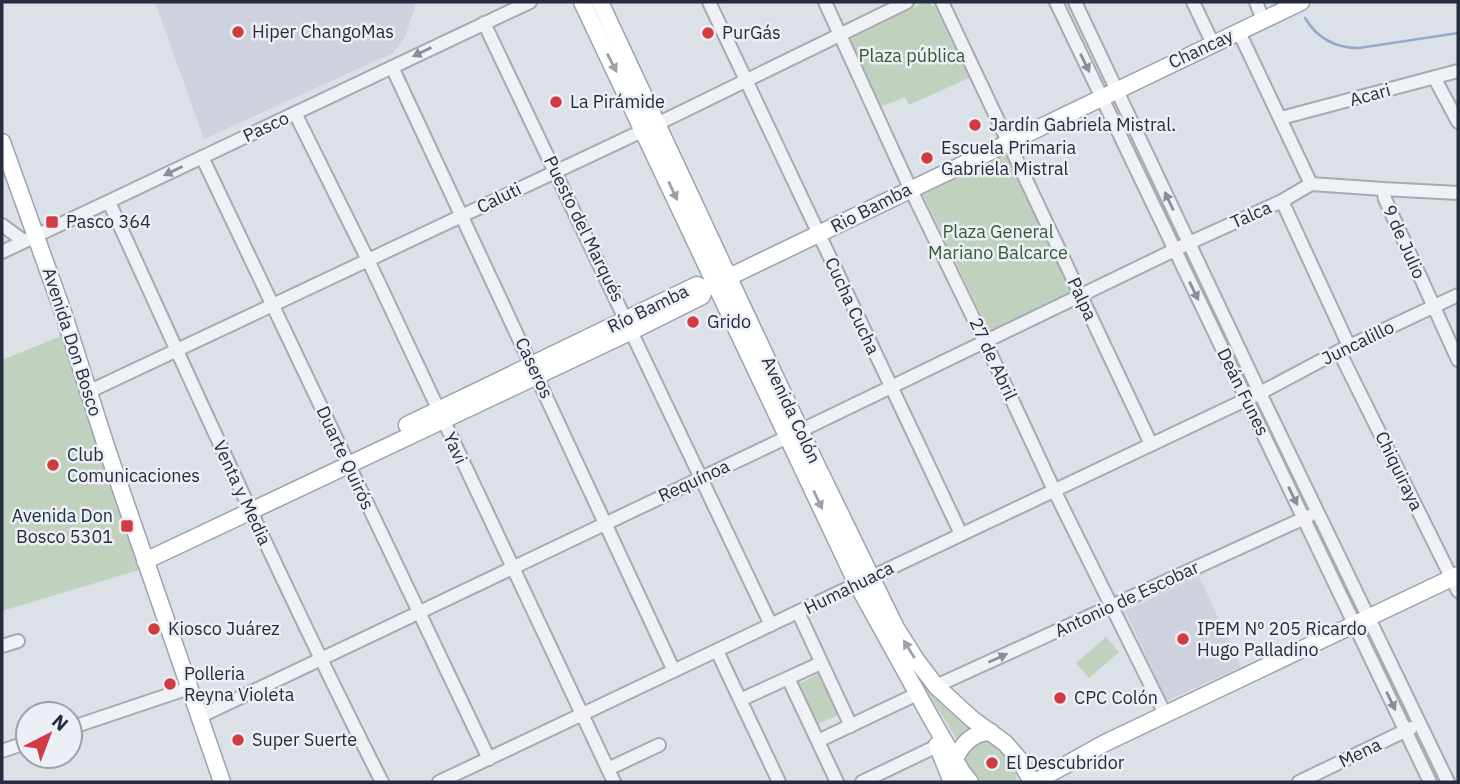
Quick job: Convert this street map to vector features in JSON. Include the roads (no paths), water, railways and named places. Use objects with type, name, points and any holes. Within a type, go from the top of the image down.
[{"type":"main road","name":"Avenida Colón","points":[[582,2],[650,127]]},
{"type":"main road","name":"Avenida Colón","points":[[600,2],[717,283],[794,434],[951,771],[970,782]]},
{"type":"main road","name":"Chancay","points":[[1101,96],[1301,2]]},
{"type":"main road","name":"Rio Bamba","points":[[717,283],[1101,96]]},
{"type":"main road","name":"Avenida Don Bosco","points":[[2,142],[30,239],[90,391],[107,449],[222,782]]},
{"type":"main road","name":"Río Bamba","points":[[144,556],[630,325],[697,285],[717,283]]},
{"type":"main road","name":"Avenida Colón","points":[[864,580],[936,686],[1014,753],[1034,782]]},
{"type":"main road","points":[[1034,782],[1105,743],[1361,620],[1456,582]]},
{"type":"main road","points":[[917,694],[937,746],[951,771]]},
{"type":"main road","points":[[951,771],[970,739],[991,732]]},
{"type":"street","name":"Pasco","points":[[2,252],[530,2]]},
{"type":"street","name":"Cucha Cucha","points":[[709,2],[961,534]]},
{"type":"street","name":"27 de Abril","points":[[825,2],[1054,491],[1165,714]]},
{"type":"street","name":"Caluti","points":[[90,391],[650,127],[907,2]]},
{"type":"street","name":"Palpa","points":[[942,2],[1151,444]]},
{"type":"street","name":"Deán Funes","points":[[1056,2],[1304,518],[1421,723],[1448,782]]},
{"type":"street","name":"Deán Funes","points":[[1075,2],[1318,512],[1405,730],[1430,782]]},
{"type":"street","points":[[1193,2],[1213,44]]},
{"type":"street","points":[[1256,2],[1263,20]]},
{"type":"street","name":"Puesto del Marqués","points":[[484,23],[771,625]]},
{"type":"street","points":[[1239,32],[1311,184]]},
{"type":"street","name":"Caseros","points":[[392,67],[674,671]]},
{"type":"street","name":"Acari","points":[[1281,118],[1458,71]]},
{"type":"street","points":[[1435,79],[1458,122]]},
{"type":"street","name":"Yavi","points":[[295,113],[368,260],[614,782]]},
{"type":"street","name":"Duarte Quirós","points":[[202,157],[489,759]]},
{"type":"street","name":"Talca","points":[[1189,243],[1282,201],[1311,184]]},
{"type":"street","name":"9 de Julio","points":[[1311,184],[1383,189],[1385,200],[1458,359]]},
{"type":"street","points":[[1383,189],[1458,193]]},
{"type":"street","name":"Chiquiraya","points":[[1282,201],[1344,348],[1456,582]]},
{"type":"street","name":"Venta y Media","points":[[109,202],[248,507],[382,782]]},
{"type":"street","points":[[2,225],[30,239]]},
{"type":"street","name":"Requínoa","points":[[199,717],[1189,243]]},
{"type":"street","name":"Juncalillo","points":[[1260,393],[1344,348],[1458,295]]},
{"type":"street","name":"Humahuaca","points":[[439,782],[1260,393]]},
{"type":"street","name":"Antonio de Escobar","points":[[936,686],[1318,512]]},
{"type":"street","points":[[797,612],[851,726]]},
{"type":"street","points":[[2,646],[18,641]]},
{"type":"street","points":[[717,651],[779,782]]},
{"type":"street","points":[[740,700],[821,663]]},
{"type":"street","points":[[788,678],[837,782]]},
{"type":"street","points":[[84,723],[189,688]]},
{"type":"street","points":[[818,741],[917,694]]},
{"type":"street","name":"Mena","points":[[1299,782],[1421,723]]},
{"type":"street","points":[[608,769],[659,745]]},
{"type":"street","points":[[862,782],[937,746]]},
{"type":"waterway","points":[[1305,18],[1321,36],[1335,44],[1351,48],[1458,33]]},
{"type":"place","name":"Hiper ChangoMas","points":[[238,32]]},
{"type":"place","name":"PurGás","points":[[708,33]]},
{"type":"place","name":"La Pirámide","points":[[556,102]]},
{"type":"place","name":"Jardín Gabriela Mistral.","points":[[975,125]]},
{"type":"place","name":"Escuela Primaria Gabriela Mistral","points":[[927,158]]},
{"type":"place","name":"Pasco 364","points":[[52,222]]},
{"type":"place","name":"Grido","points":[[693,322]]},
{"type":"place","name":"Club Comunicaciones","points":[[53,465]]},
{"type":"place","name":"Avenida Don Bosco 5301","points":[[127,526]]},
{"type":"place","name":"Kiosco Juárez","points":[[154,629]]},
{"type":"place","name":"IPEM Nº 205 Ricardo Hugo Palladino","points":[[1183,639]]},
{"type":"place","name":"Polleria Reyna Violeta","points":[[170,684]]},
{"type":"place","name":"CPC Colón","points":[[1060,698]]},
{"type":"place","name":"Super Suerte","points":[[238,740]]},
{"type":"place","name":"El Descubridor","points":[[992,763]]},
{"type":"park label","name":"Plaza pública","points":[[912,56]]},
{"type":"park label","name":"Plaza General Mariano Balcarce","points":[[998,242]]}]
